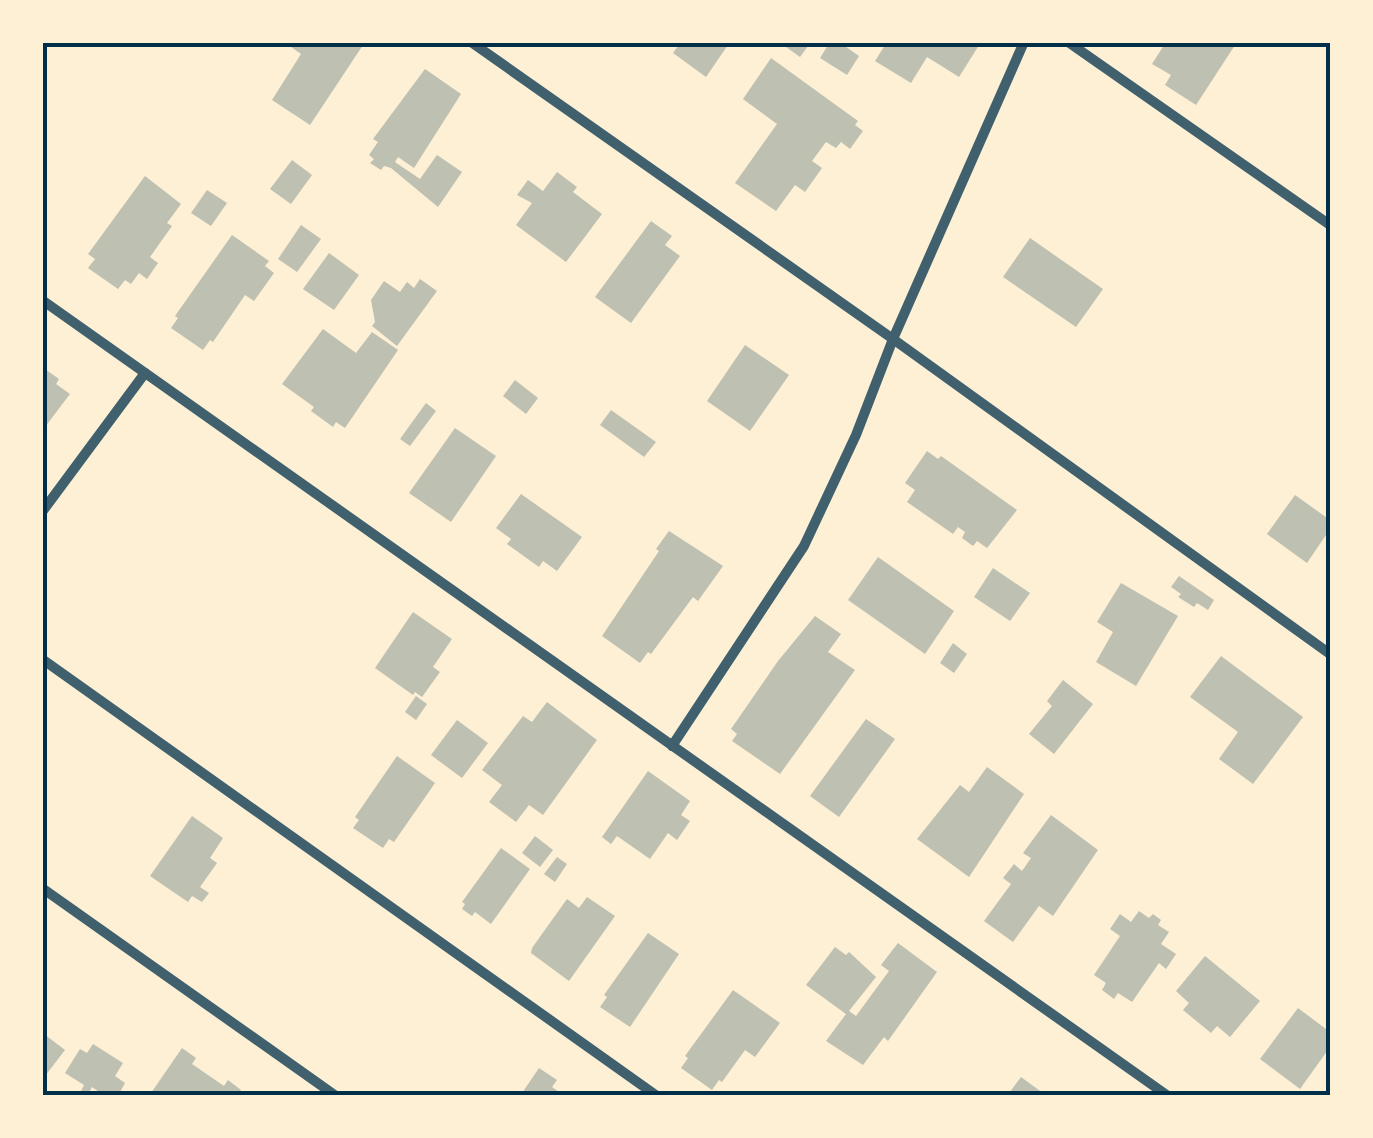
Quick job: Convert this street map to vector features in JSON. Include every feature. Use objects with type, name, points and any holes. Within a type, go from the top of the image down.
[{"type":"street","points":[[471,42],[1330,654]]},
{"type":"street","points":[[672,746],[804,546],[856,436],[893,339],[1024,42]]},
{"type":"street","points":[[1068,42],[1330,225]]},
{"type":"street","points":[[42,300],[1168,1096]]},
{"type":"street","points":[[42,512],[145,373]]},
{"type":"street","points":[[42,659],[657,1096]]},
{"type":"street","points":[[44,893],[336,1096]]},
{"type":"building","points":[[284,42],[365,42],[310,125],[272,100],[301,54]]},
{"type":"building","points":[[681,42],[730,42],[706,77],[673,53]]},
{"type":"building","points":[[779,42],[811,42],[800,57]]},
{"type":"building","points":[[830,42],[839,42],[859,56],[847,75],[820,58]]},
{"type":"building","points":[[887,42],[981,42],[959,77],[927,57],[911,83],[875,61]]},
{"type":"building","points":[[1166,42],[1237,42],[1196,105],[1165,85],[1171,75],[1152,64]]},
{"type":"building","points":[[771,58],[858,121],[855,125],[863,131],[850,149],[841,142],[836,148],[826,142],[812,161],[822,168],[805,192],[795,185],[776,211],[735,183],[777,124],[743,99]]},
{"type":"building","points":[[425,69],[461,94],[414,168],[398,157],[395,162],[420,179],[437,155],[462,172],[438,207],[391,168],[384,166],[381,170],[370,163],[374,159],[369,155],[378,142],[373,139]]},
{"type":"building","points":[[292,160],[312,175],[291,204],[270,189]]},
{"type":"building","points":[[557,172],[577,187],[573,192],[602,214],[566,262],[516,225],[532,203],[517,195],[528,180],[543,191]]},
{"type":"building","points":[[145,176],[181,204],[167,223],[172,226],[150,257],[158,263],[147,279],[139,273],[131,284],[125,280],[118,289],[88,268],[95,259],[88,254]]},
{"type":"building","points":[[207,190],[227,203],[211,226],[191,213]]},
{"type":"building","points":[[651,221],[672,236],[665,245],[680,256],[631,323],[595,297]]},
{"type":"building","points":[[301,225],[321,239],[297,272],[278,259]]},
{"type":"building","points":[[232,235],[269,261],[265,266],[274,273],[254,301],[245,295],[213,342],[210,340],[203,350],[171,328],[178,318],[175,316]]},
{"type":"building","points":[[1030,238],[1103,289],[1076,327],[1003,277]]},
{"type":"building","points":[[329,253],[359,275],[334,310],[303,289]]},
{"type":"building","points":[[420,279],[437,291],[397,346],[372,326],[375,322],[371,300],[384,281],[400,292],[407,282],[414,288]]},
{"type":"building","points":[[323,329],[356,353],[372,332],[398,350],[345,428],[336,422],[333,427],[311,411],[314,407],[282,384]]},
{"type":"building","points":[[745,345],[789,375],[750,431],[707,401]]},
{"type":"building","points":[[42,367],[59,379],[56,384],[70,394],[45,427],[42,426]]},
{"type":"building","points":[[515,380],[538,398],[526,414],[503,396]]},
{"type":"building","points":[[426,403],[436,411],[410,446],[400,439]]},
{"type":"building","points":[[611,410],[656,442],[644,457],[600,425]]},
{"type":"building","points":[[455,428],[496,456],[451,522],[409,493]]},
{"type":"building","points":[[927,451],[938,459],[941,456],[1017,510],[987,548],[977,541],[973,546],[962,538],[965,532],[958,527],[953,534],[907,502],[915,490],[905,483]]},
{"type":"building","points":[[521,494],[582,537],[557,571],[543,561],[539,567],[507,544],[511,539],[496,528]]},
{"type":"building","points":[[1295,495],[1330,520],[1330,529],[1307,563],[1267,534]]},
{"type":"building","points":[[669,531],[723,566],[698,601],[693,597],[640,663],[602,636]]},
{"type":"building","points":[[878,557],[954,611],[925,654],[848,600]]},
{"type":"building","points":[[993,568],[1030,593],[1010,621],[974,597]]},
{"type":"building","points":[[1179,576],[1214,600],[1208,610],[1178,597],[1181,594],[1171,587]]},
{"type":"building","points":[[1121,583],[1178,616],[1136,686],[1096,662],[1113,632],[1097,622]]},
{"type":"building","points":[[413,612],[452,639],[433,667],[440,672],[422,697],[415,692],[413,695],[375,668]]},
{"type":"building","points":[[815,616],[841,634],[828,652],[855,670],[780,774],[732,741],[737,734],[731,729]]},
{"type":"building","points":[[953,643],[967,654],[954,673],[940,663]]},
{"type":"building","points":[[1221,656],[1303,717],[1253,784],[1219,759],[1238,732],[1190,697]]},
{"type":"building","points":[[1063,680],[1093,704],[1054,754],[1029,734],[1052,706],[1047,701]]},
{"type":"building","points":[[416,696],[427,704],[416,720],[405,712]]},
{"type":"building","points":[[547,702],[597,740],[543,815],[529,805],[516,822],[489,802],[502,785],[482,770],[523,716],[532,722]]},
{"type":"building","points":[[866,719],[895,739],[839,817],[810,796]]},
{"type":"building","points":[[457,720],[488,743],[462,778],[431,755]]},
{"type":"building","points":[[397,756],[435,783],[394,842],[389,839],[383,848],[353,828],[359,820],[355,817]]},
{"type":"building","points":[[987,767],[1024,794],[969,877],[917,839],[960,785],[969,792]]},
{"type":"building","points":[[648,771],[690,801],[681,815],[690,821],[677,840],[668,833],[650,859],[617,836],[611,844],[602,837]]},
{"type":"building","points":[[1051,815],[1098,850],[1053,916],[1039,906],[1013,942],[984,921],[1011,884],[1003,878],[1014,864],[1022,871],[1031,858],[1023,853]]},
{"type":"building","points":[[192,816],[223,838],[210,858],[217,863],[200,887],[209,893],[202,902],[192,896],[188,902],[150,876]]},
{"type":"building","points":[[535,836],[553,850],[540,867],[522,853]]},
{"type":"building","points":[[501,848],[530,869],[491,924],[475,912],[472,916],[462,909],[462,902]]},
{"type":"building","points":[[557,857],[567,864],[555,882],[544,874]]},
{"type":"building","points":[[587,897],[615,916],[569,981],[531,953],[532,948],[567,899],[579,908]]},
{"type":"building","points":[[1139,911],[1161,920],[1158,925],[1169,932],[1161,944],[1176,954],[1166,969],[1159,963],[1132,1002],[1118,993],[1114,999],[1102,990],[1106,983],[1094,975],[1120,936],[1110,929],[1120,914],[1131,922]]},
{"type":"building","points":[[648,933],[679,954],[630,1027],[600,1007],[607,997],[604,995]]},
{"type":"building","points":[[898,943],[937,972],[888,1041],[884,1037],[863,1065],[826,1041],[846,1014],[806,985],[835,947],[846,955],[849,952],[876,977],[849,1011],[856,1016],[889,971],[881,965]]},
{"type":"building","points":[[1205,956],[1260,1001],[1230,1037],[1217,1026],[1211,1033],[1183,1010],[1189,1003],[1176,991]]},
{"type":"building","points":[[733,990],[780,1023],[755,1057],[745,1050],[712,1090],[681,1068],[688,1058],[685,1056]]},
{"type":"building","points":[[1298,1008],[1330,1032],[1330,1047],[1300,1089],[1260,1059]]},
{"type":"building","points":[[42,1036],[65,1050],[42,1080]]},
{"type":"building","points":[[93,1044],[123,1063],[115,1076],[125,1083],[118,1096],[105,1096],[92,1087],[87,1096],[81,1091],[84,1085],[65,1073],[80,1049],[87,1053]]},
{"type":"building","points":[[182,1048],[196,1058],[192,1064],[224,1086],[228,1080],[241,1090],[237,1096],[149,1096]]},
{"type":"building","points":[[539,1068],[557,1080],[552,1087],[565,1096],[520,1096]]},
{"type":"building","points":[[1021,1077],[1047,1096],[1007,1096]]}]
